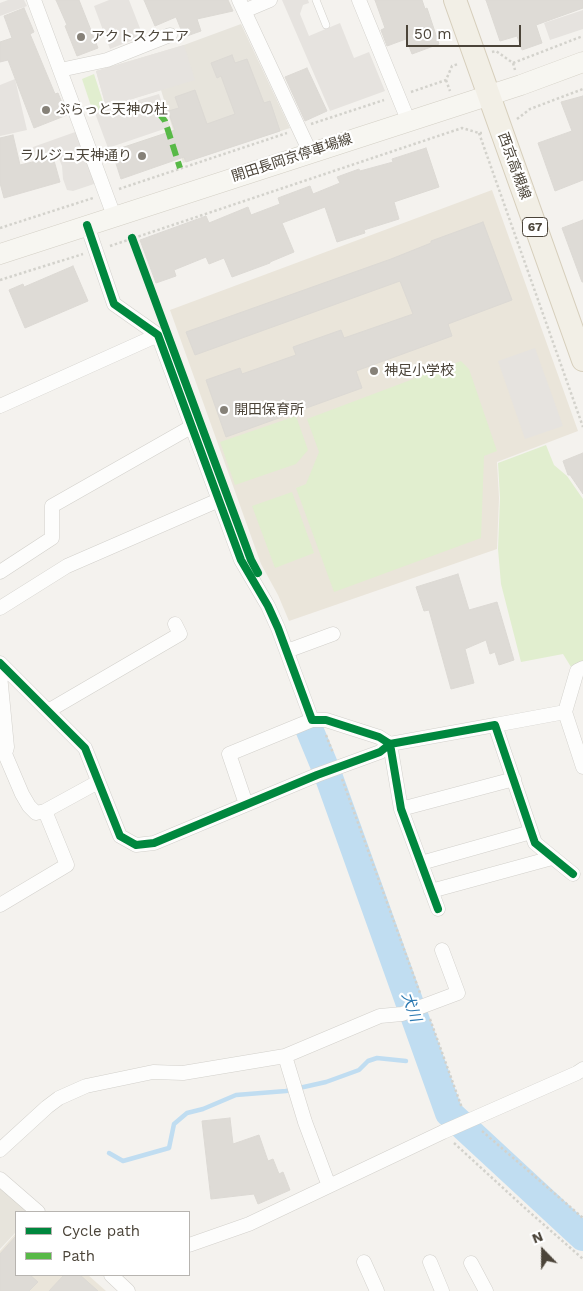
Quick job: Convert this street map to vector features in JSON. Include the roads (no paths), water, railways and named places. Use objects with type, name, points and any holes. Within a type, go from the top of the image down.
[{"type":"main road","name":"西京高槻線","points":[[455,0],[488,95],[489,130],[583,360]]},
{"type":"main road","name":"開田長岡京停車場線","points":[[0,254],[488,95],[583,62]]},
{"type":"street","points":[[34,0],[114,216]]},
{"type":"street","points":[[270,0],[241,6],[310,152]]},
{"type":"street","points":[[359,0],[408,120]]},
{"type":"street","points":[[60,70],[106,60],[170,35]]},
{"type":"street","points":[[87,225],[114,304],[158,335],[241,560],[268,606],[316,720]]},
{"type":"street","points":[[0,406],[158,335]]},
{"type":"street","points":[[0,572],[52,538],[52,506],[192,427]]},
{"type":"street","points":[[0,608],[67,566],[219,500]]},
{"type":"street","points":[[48,711],[180,634],[175,624]]},
{"type":"street","points":[[287,651],[333,634]]},
{"type":"street","points":[[0,663],[84,748],[120,836],[136,845],[154,844],[317,774],[380,752],[390,744],[565,712]]},
{"type":"street","points":[[583,668],[577,671],[565,712],[583,767]]},
{"type":"street","points":[[0,676],[7,748],[2,757],[29,806],[36,813],[45,811],[98,782]]},
{"type":"street","points":[[246,804],[229,754],[316,720],[326,720],[379,737],[390,744],[401,809],[438,909]]},
{"type":"street","points":[[495,725],[535,843],[573,874]]},
{"type":"street","points":[[401,809],[514,779]]},
{"type":"street","points":[[0,905],[67,865],[45,811]]},
{"type":"street","points":[[421,863],[531,832]]},
{"type":"street","points":[[431,891],[552,858]]},
{"type":"street","points":[[0,1150],[53,1102],[72,1091],[93,1083],[153,1072],[183,1073],[284,1056],[380,1016],[402,1014],[458,993],[442,950]]},
{"type":"street","points":[[284,1056],[328,1186]]},
{"type":"street","points":[[190,1245],[249,1224],[583,1069]]},
{"type":"street","points":[[0,1179],[37,1211]]},
{"type":"street","points":[[364,1262],[377,1291]]},
{"type":"street","points":[[430,1262],[442,1291]]},
{"type":"street","points":[[472,1263],[486,1291]]},
{"type":"street","points":[[112,1276],[128,1291]]},
{"type":"lane","points":[[316,0],[326,25]]},
{"type":"waterway","name":"犬川","points":[[310,731],[327,772],[449,1113],[583,1237]]},
{"type":"waterway","points":[[324,797],[340,807]]},
{"type":"waterway","points":[[109,1153],[123,1161],[169,1148],[174,1124],[187,1113],[203,1109],[236,1095],[286,1091],[326,1082],[359,1070],[368,1061],[377,1058],[406,1061]]},
{"type":"place","name":"アクトスクエア","points":[[81,37]]},
{"type":"place","name":"ぷらっと天神の杜","points":[[46,110]]},
{"type":"place","name":"ラルジュ天神通り","points":[[142,156]]},
{"type":"place","name":"神足小学校","points":[[374,371]]},
{"type":"place","name":"開田保育所","points":[[224,410]]}]
